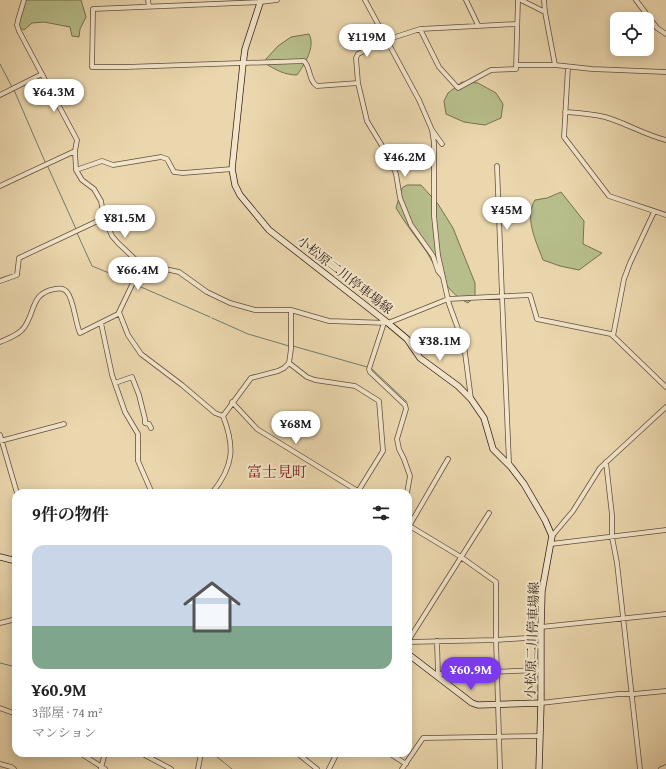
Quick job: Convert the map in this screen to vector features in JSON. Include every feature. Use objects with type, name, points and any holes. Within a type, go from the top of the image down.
[{"type":"main road","name":"小松原二川停車場線","points":[[260,1],[245,49],[232,169],[235,185],[240,195],[269,230],[407,339],[420,358],[458,386],[471,399],[484,418],[493,449],[511,467],[524,484],[552,536],[542,591],[540,769]]},
{"type":"main road","points":[[0,557],[12,561]]},
{"type":"main road","points":[[412,657],[472,703],[478,705],[541,703]]},
{"type":"street","points":[[24,0],[17,25],[77,140],[75,151],[76,170],[82,180],[94,189],[101,201],[104,218],[109,231],[115,240],[137,261],[142,264],[179,272],[207,292],[230,303],[255,310],[290,310],[330,321],[386,323],[448,299],[530,295],[538,319],[609,333],[666,387]]},
{"type":"street","points":[[148,0],[149,7]]},
{"type":"street","points":[[277,0],[93,9],[92,67],[126,68],[304,61],[308,66],[312,82],[317,86],[358,83]]},
{"type":"street","points":[[365,0],[386,40],[394,51],[419,100],[432,130],[442,144]]},
{"type":"street","points":[[466,0],[478,25]]},
{"type":"street","points":[[420,29],[439,67],[458,88],[490,70],[516,69],[518,0]]},
{"type":"street","points":[[521,0],[545,12]]},
{"type":"street","points":[[544,0],[555,65]]},
{"type":"street","points":[[636,0],[657,28],[666,34]]},
{"type":"street","points":[[443,277],[438,271],[433,256],[417,236],[400,198],[396,174],[386,152],[367,121],[358,83],[356,58],[358,54],[386,40],[420,29],[517,24]]},
{"type":"street","points":[[517,65],[555,65],[666,72]]},
{"type":"street","points":[[568,67],[564,137],[609,196],[666,215]]},
{"type":"street","points":[[0,95],[42,74]]},
{"type":"street","points":[[565,112],[605,118],[666,140]]},
{"type":"street","points":[[432,130],[434,143],[434,216],[438,255],[448,299],[464,345],[471,399]]},
{"type":"street","points":[[0,186],[75,151]]},
{"type":"street","points":[[76,170],[102,161],[113,165],[161,157],[167,159],[174,172],[183,173],[232,169]]},
{"type":"street","points":[[497,166],[511,467]]},
{"type":"street","points":[[613,336],[624,279],[654,212]]},
{"type":"street","points":[[0,281],[17,275],[19,258],[104,218]]},
{"type":"street","points":[[0,342],[17,334],[23,329],[35,300],[42,294],[53,289],[61,288],[67,291],[80,333],[118,314],[142,264]]},
{"type":"street","points":[[215,489],[224,476],[230,460],[230,441],[223,416],[251,378],[278,371],[289,363],[291,349],[290,310]]},
{"type":"street","points":[[118,314],[128,335],[145,358],[182,385],[215,413],[223,416]]},
{"type":"street","points":[[101,323],[112,375],[125,412],[138,434],[138,462],[150,489]]},
{"type":"street","points":[[386,323],[369,369],[370,372],[405,405],[406,409],[397,439],[399,449],[410,476],[408,489]]},
{"type":"street","points":[[289,363],[308,377],[315,380],[355,386],[379,401],[384,451],[361,489]]},
{"type":"street","points":[[115,383],[132,377],[139,395],[145,419],[144,423],[149,424],[151,428]]},
{"type":"street","points":[[232,402],[257,429],[354,489]]},
{"type":"street","points":[[552,536],[573,511],[600,468],[666,407]]},
{"type":"street","points":[[1,440],[64,424]]},
{"type":"street","points":[[0,435],[17,489]]},
{"type":"street","points":[[412,519],[448,460]]},
{"type":"street","points":[[606,462],[612,515],[612,537],[617,562],[640,769]]},
{"type":"street","points":[[412,636],[489,513]]},
{"type":"street","points":[[412,528],[461,557],[496,582],[496,640],[500,769]]},
{"type":"street","points":[[551,544],[666,530]]},
{"type":"street","points":[[541,627],[666,614]]},
{"type":"street","points":[[0,623],[12,620]]},
{"type":"street","points":[[412,642],[496,640],[541,637]]},
{"type":"street","points":[[437,642],[438,676],[541,670]]},
{"type":"street","points":[[541,703],[666,690]]},
{"type":"street","points":[[0,708],[12,712]]},
{"type":"street","points":[[412,755],[423,738],[540,736]]},
{"type":"street","points":[[86,757],[102,768],[104,757]]},
{"type":"street","points":[[148,757],[171,769]]},
{"type":"street","points":[[198,769],[200,757]]},
{"type":"street","points":[[302,757],[317,769]]},
{"type":"street","points":[[329,769],[335,757]]},
{"type":"street","points":[[395,757],[406,764]]},
{"type":"street","points":[[402,769],[411,757]]},
{"type":"street","points":[[0,764],[14,769]]},
{"type":"street","points":[[661,769],[666,767]]},
{"type":"green space","points":[[25,0],[81,0],[86,17],[80,29],[79,37],[72,36],[70,27],[44,22],[32,23],[24,30],[20,28],[19,24]]},
{"type":"green space","points":[[309,34],[311,39],[310,50],[306,61],[297,75],[285,73],[266,64],[266,59],[278,46],[291,37]]},
{"type":"green space","points":[[462,82],[478,83],[496,93],[503,104],[501,118],[485,125],[464,122],[446,114],[444,101],[448,93]]},
{"type":"green space","points":[[407,185],[421,185],[438,204],[453,228],[475,283],[475,296],[468,303],[460,299],[448,287],[426,251],[396,208],[402,188]]},
{"type":"green space","points":[[561,192],[584,221],[583,244],[602,253],[579,270],[560,266],[543,260],[532,230],[531,214],[535,200],[547,198]]},
{"type":"waterway","points":[[0,64],[12,87]]},
{"type":"waterway","points":[[14,90],[46,164]]},
{"type":"waterway","points":[[48,167],[76,229]]},
{"type":"waterway","points":[[77,233],[92,266],[131,282]]},
{"type":"waterway","points":[[134,284],[210,317]]},
{"type":"waterway","points":[[212,318],[248,334],[289,346]]},
{"type":"waterway","points":[[293,346],[367,367]]},
{"type":"waterway","points":[[372,369],[407,402]]},
{"type":"waterway","points":[[0,663],[12,666]]},
{"type":"waterway","points":[[217,757],[232,769]]},
{"type":"district","name":"富士見町","points":[[277,471]]}]
